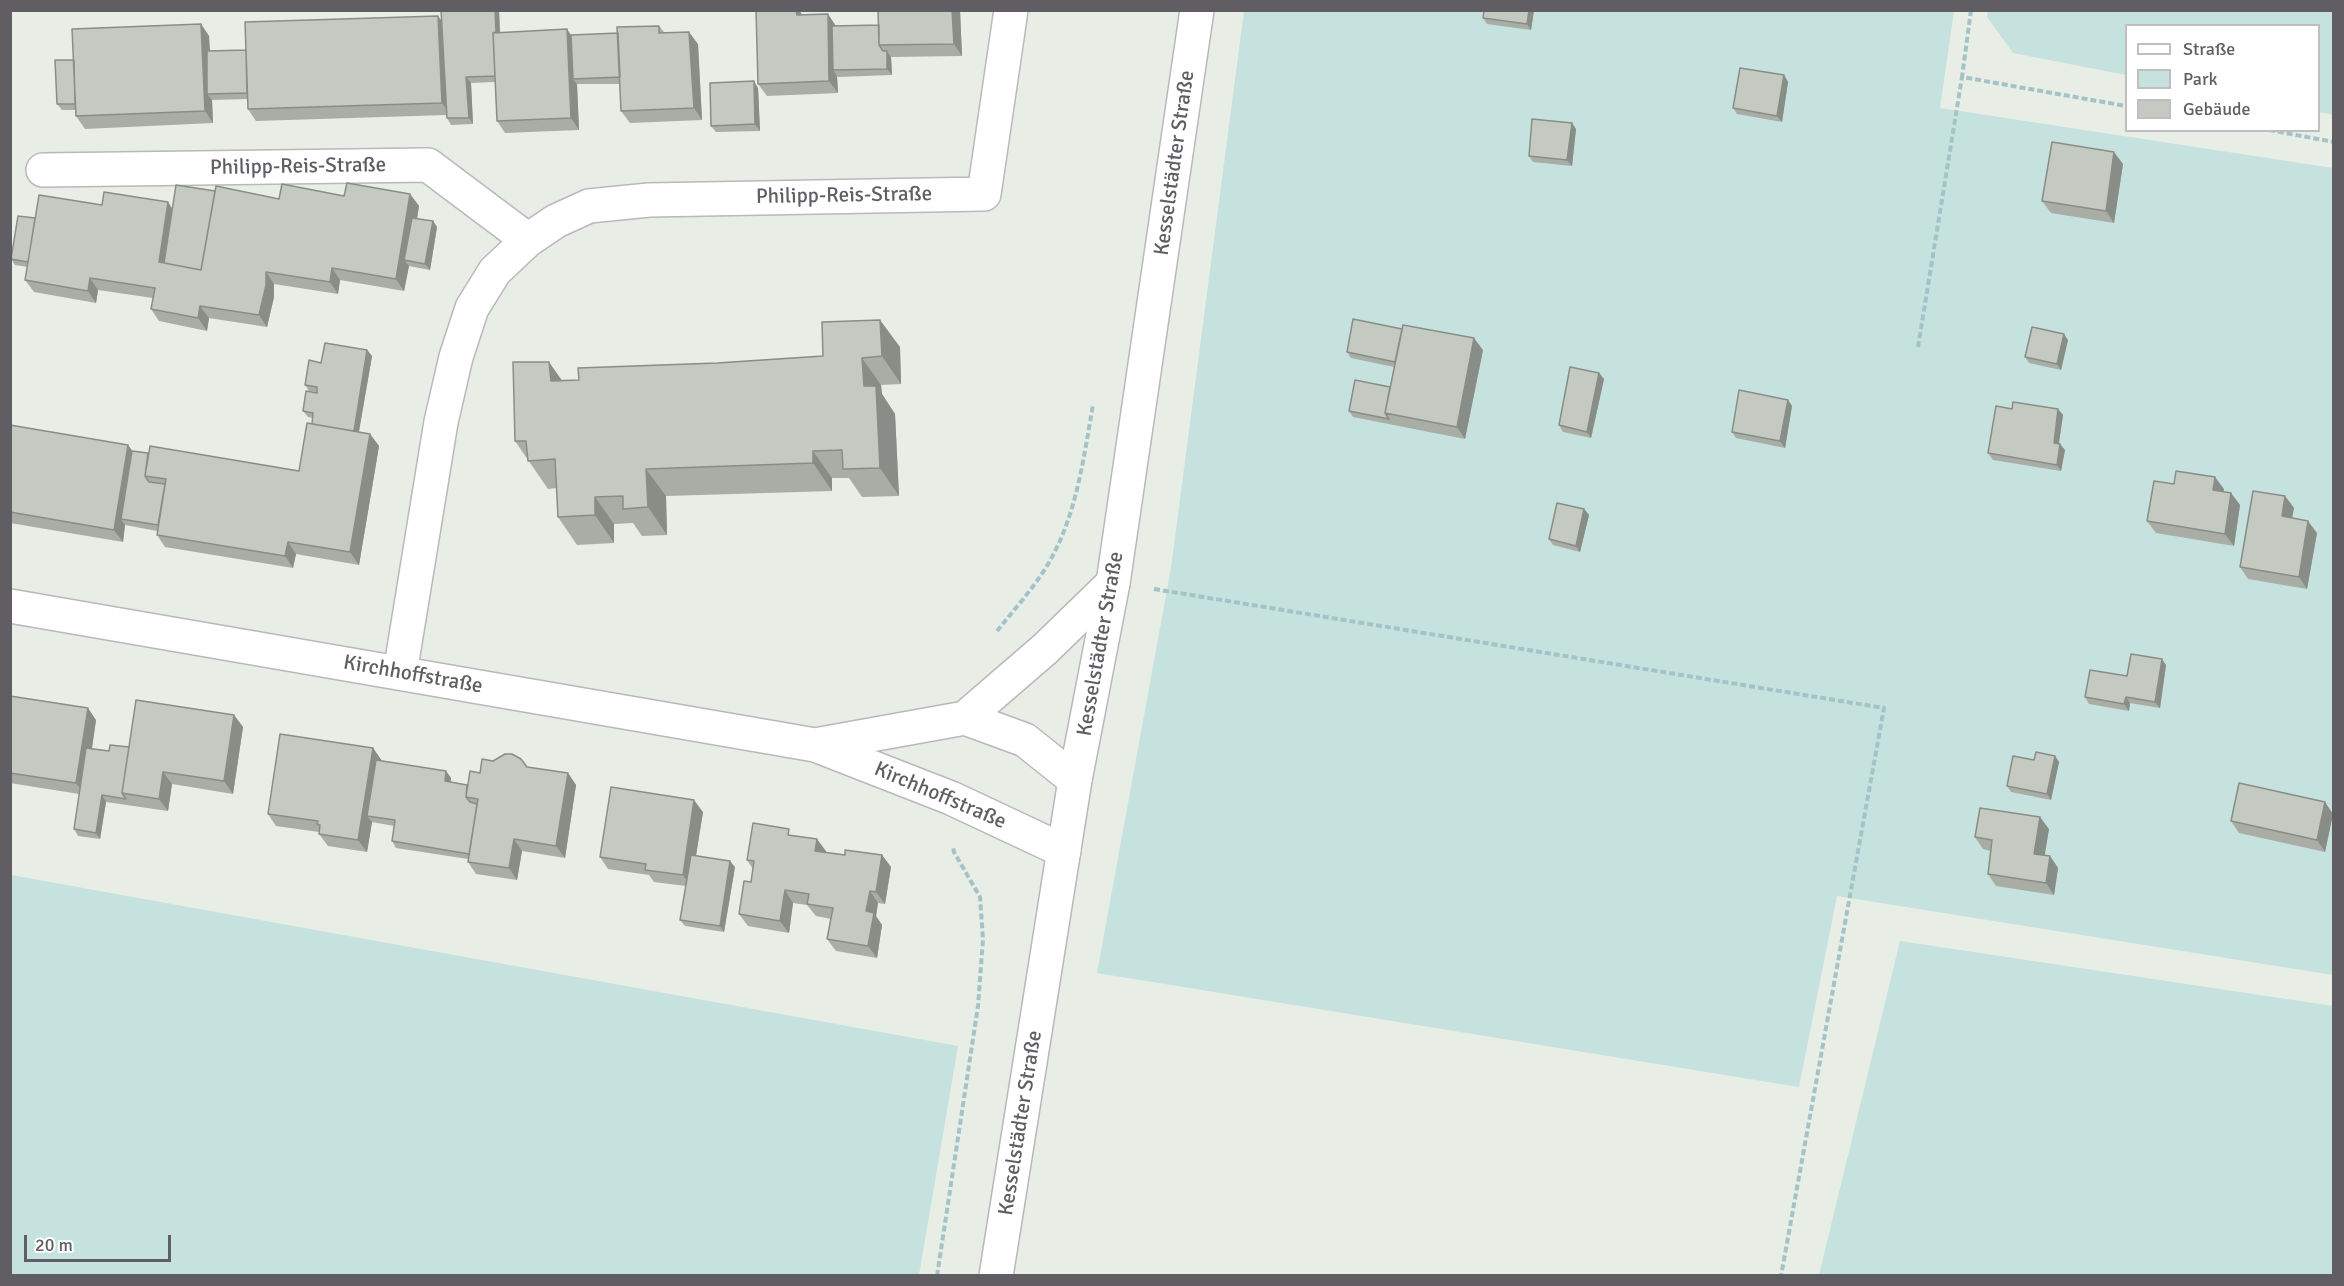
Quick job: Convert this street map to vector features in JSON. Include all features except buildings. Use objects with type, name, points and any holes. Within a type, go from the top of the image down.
[{"type":"street","name":"Philipp-Reis-Straße","points":[[400,673],[441,422],[456,357],[472,308],[495,271],[528,240],[556,221],[589,206],[610,202],[661,199],[984,194],[1011,10]]},
{"type":"street","name":"Kesselstädter Straße","points":[[996,1275],[1076,780],[1113,583],[1197,10]]},
{"type":"street","name":"Philipp-Reis-Straße","points":[[43,170],[428,165],[528,240]]},
{"type":"street","points":[[1076,780],[1025,740],[965,718],[1045,649],[1113,583]]},
{"type":"street","name":"Kirchhoffstraße","points":[[10,606],[816,745],[951,798],[1064,851]]},
{"type":"street","name":"Kirchhoffstraße","points":[[816,745],[965,718]]},
{"type":"path","points":[[1918,347],[1971,10]]},
{"type":"path","points":[[1962,77],[2125,106]]},
{"type":"path","points":[[2280,132],[2334,142]]},
{"type":"path","points":[[1113,583],[1884,708],[1781,1275]]},
{"type":"green space","points":[[1988,10],[2333,11],[2333,115],[2320,112],[2320,24],[2125,24],[2125,75],[2013,53],[1987,17]]},
{"type":"green space","points":[[1244,11],[1954,11],[1940,108],[2333,168],[2333,975],[1837,896],[1799,1087],[1097,973],[1171,568]]},
{"type":"green space","points":[[11,875],[958,1046],[919,1275],[11,1275]]},
{"type":"green space","points":[[1900,941],[2333,1006],[2333,1275],[1819,1275]]}]
